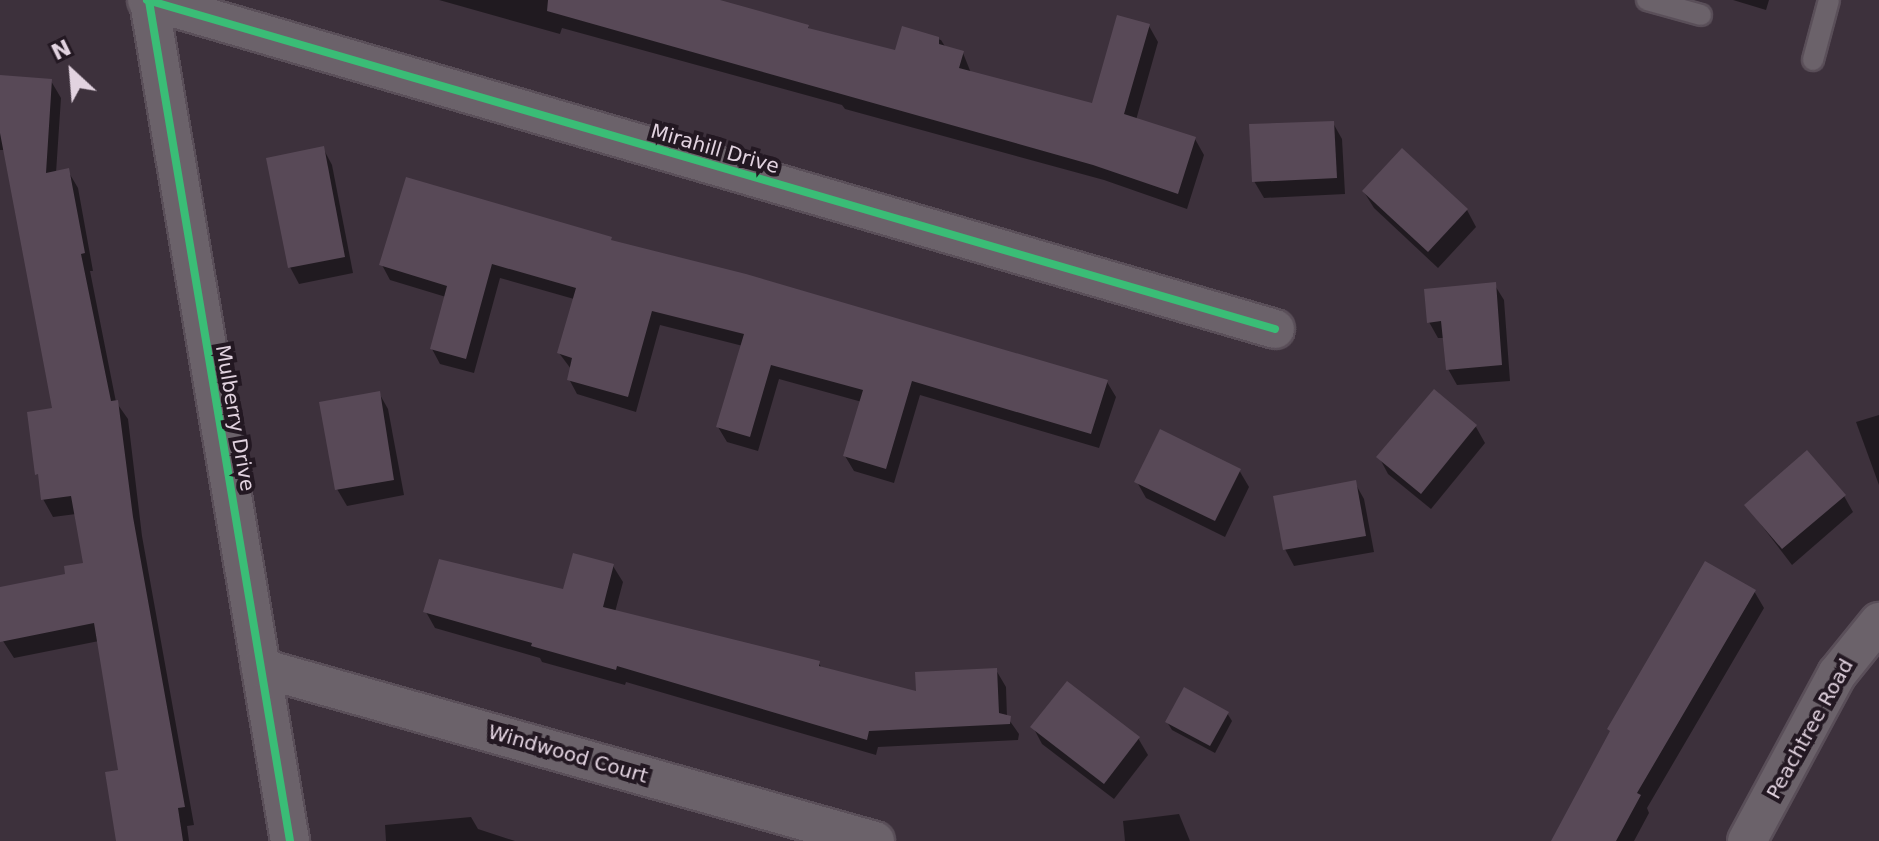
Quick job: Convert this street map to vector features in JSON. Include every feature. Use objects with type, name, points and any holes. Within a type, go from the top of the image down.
[{"type":"street","name":"Mirahill Drive","points":[[148,0],[1275,329]]},
{"type":"street","name":"Mulberry Drive","points":[[148,0],[290,841]]},
{"type":"street","name":"Peachtree Road","points":[[1747,841],[1837,674],[1879,622]]},
{"type":"street","name":"Windwood Court","points":[[261,668],[875,841]]},
{"type":"lane","points":[[1647,0],[1701,15]]},
{"type":"lane","points":[[1813,60],[1829,0]]},
{"type":"building","points":[[548,0],[720,0],[809,25],[808,28],[895,50],[902,26],[939,37],[939,44],[964,51],[959,68],[1092,103],[1117,15],[1150,24],[1124,114],[1196,137],[1178,194],[1093,165],[547,11]]},
{"type":"building","points":[[0,75],[52,79],[46,173],[69,168],[85,253],[81,254],[111,401],[118,400],[133,517],[185,807],[178,808],[183,841],[116,841],[105,772],[118,770],[94,623],[0,642],[0,587],[65,574],[64,566],[83,563],[71,496],[41,500],[38,474],[35,475],[27,412],[52,408],[0,133]]},
{"type":"building","points":[[1334,121],[1337,178],[1252,182],[1249,124]]},
{"type":"building","points":[[324,146],[345,257],[288,268],[266,158]]},
{"type":"building","points":[[1402,148],[1468,209],[1428,252],[1362,191]]},
{"type":"building","points":[[406,177],[612,237],[611,240],[746,274],[1108,380],[1091,434],[912,381],[886,469],[843,456],[863,390],[771,365],[750,437],[716,427],[744,334],[652,311],[628,397],[567,380],[572,358],[557,353],[576,288],[492,264],[466,359],[430,349],[447,286],[379,265]]},
{"type":"building","points":[[1496,282],[1502,365],[1446,370],[1441,321],[1427,323],[1424,289]]},
{"type":"building","points":[[1434,389],[1477,425],[1421,494],[1376,457]]},
{"type":"building","points":[[380,391],[394,480],[335,490],[319,402]]},
{"type":"building","points":[[1160,429],[1241,469],[1215,521],[1134,482]]},
{"type":"building","points":[[1807,450],[1846,495],[1782,549],[1744,505]]},
{"type":"building","points":[[1356,480],[1366,536],[1283,550],[1273,496]]},
{"type":"building","points":[[573,553],[614,564],[603,607],[820,661],[819,666],[916,691],[915,672],[997,668],[999,713],[1011,716],[1010,724],[869,731],[867,740],[617,666],[616,670],[531,646],[532,643],[423,612],[439,559],[563,589]]},
{"type":"building","points":[[1705,561],[1756,590],[1637,793],[1641,795],[1616,841],[1551,841],[1610,731],[1607,729]]},
{"type":"building","points":[[1067,681],[1140,737],[1104,784],[1030,727]]},
{"type":"building","points":[[1184,687],[1229,712],[1210,746],[1165,722]]},
{"type":"cycle path","points":[[147,0],[1275,329]]},
{"type":"cycle path","points":[[149,1],[290,841]]}]
